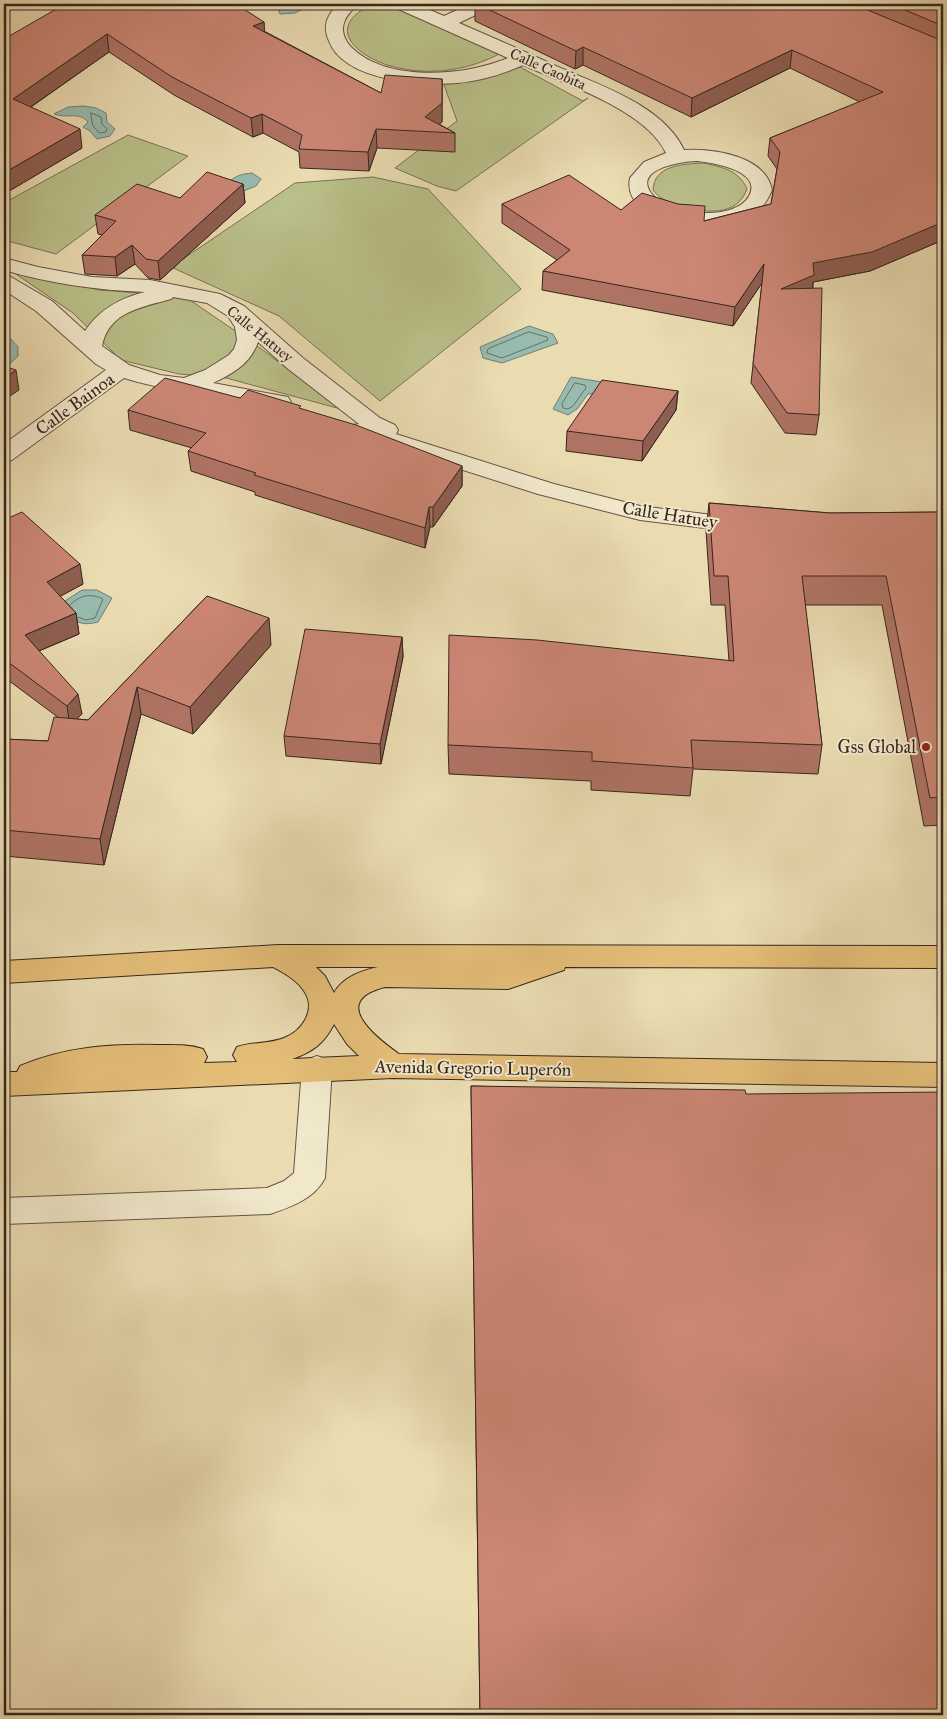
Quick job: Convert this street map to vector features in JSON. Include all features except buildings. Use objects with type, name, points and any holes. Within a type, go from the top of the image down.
[{"type":"main road","points":[[8,1084],[44,1068],[73,1060],[259,1055],[284,1051],[303,1043],[316,1030],[322,1018],[323,1006],[321,996],[316,984],[278,956]]},
{"type":"main road","points":[[4,972],[278,956],[943,957]]},
{"type":"main road","points":[[393,1066],[355,1034],[347,1021],[344,1007],[345,997],[353,988],[372,978],[386,976],[485,980],[508,978],[533,971],[566,957]]},
{"type":"main road","name":"Avenida Gregorio Luperón","points":[[8,1084],[317,1068],[393,1066],[943,1075]]},
{"type":"street","points":[[348,4],[339,12],[333,26],[335,40],[346,53],[363,64],[388,73],[416,78],[476,75],[502,68],[523,58]]},
{"type":"street","name":"Calle Caobita","points":[[402,4],[620,101],[654,124],[670,140],[677,156]]},
{"type":"street","points":[[446,22],[484,4]]},
{"type":"street","points":[[698,154],[737,162],[752,171],[760,181],[762,192],[757,202],[745,211],[728,217],[707,219],[668,214],[653,206],[642,197],[638,187],[639,177],[648,168],[661,160],[677,156],[698,154]]},
{"type":"street","name":"Calle Hatuey","points":[[4,264],[35,273],[92,283],[150,286],[212,298],[236,311],[295,364],[372,423],[434,452]]},
{"type":"street","points":[[4,281],[44,306],[104,359],[121,370],[157,381],[244,394],[302,410]]},
{"type":"street","points":[[91,346],[96,330],[110,315],[131,303],[148,298],[186,293]]},
{"type":"street","points":[[185,385],[211,377],[231,366],[244,353],[249,338],[246,324],[236,311]]},
{"type":"street","name":"Calle Bainoa","points":[[4,455],[121,370]]},
{"type":"street","name":"Calle Hatuey","points":[[336,421],[546,489],[640,512],[705,522],[770,528]]},
{"type":"street","points":[[4,1211],[270,1201],[295,1190],[309,1178],[317,1068]]},
{"type":"green space","points":[[373,4],[388,4],[501,53],[466,67],[442,71],[417,71],[390,66],[363,53],[353,44],[348,35],[349,24],[356,14]]},
{"type":"green space","points":[[518,66],[583,101],[588,98],[456,191],[437,186],[395,168],[457,121],[443,82]]},
{"type":"green space","points":[[128,135],[188,156],[56,254],[4,240],[4,203]]},
{"type":"green space","points":[[703,163],[729,170],[735,173],[744,183],[747,189],[736,204],[720,211],[701,210],[666,201],[653,190],[658,175],[664,171],[679,165]]},
{"type":"green space","points":[[373,177],[428,189],[521,289],[380,401],[279,316],[171,267],[295,183]]},
{"type":"green space","points":[[7,268],[99,290],[184,296],[256,345],[341,409],[226,378],[179,374],[121,360],[73,313]]},
{"type":"water","points":[[282,4],[313,4],[295,13],[280,14],[277,6]]},
{"type":"water","points":[[84,106],[96,108],[106,113],[107,122],[115,129],[110,136],[97,139],[90,131],[83,127],[88,122],[81,117],[54,114],[68,107]]},
{"type":"water","points":[[252,173],[261,179],[256,186],[236,194],[222,188],[235,177]]},
{"type":"water","points":[[529,326],[553,334],[558,343],[502,363],[483,358],[480,347]]},
{"type":"water","points":[[4,338],[11,339],[18,347],[18,356],[12,362],[4,365]]},
{"type":"water","points":[[571,377],[608,383],[612,392],[588,394],[577,409],[568,415],[553,409]]},
{"type":"water","points":[[82,590],[97,590],[112,598],[98,622],[80,623],[65,613],[65,601]]},
{"type":"place","name":"Gss Global","points":[[926,747]]}]
